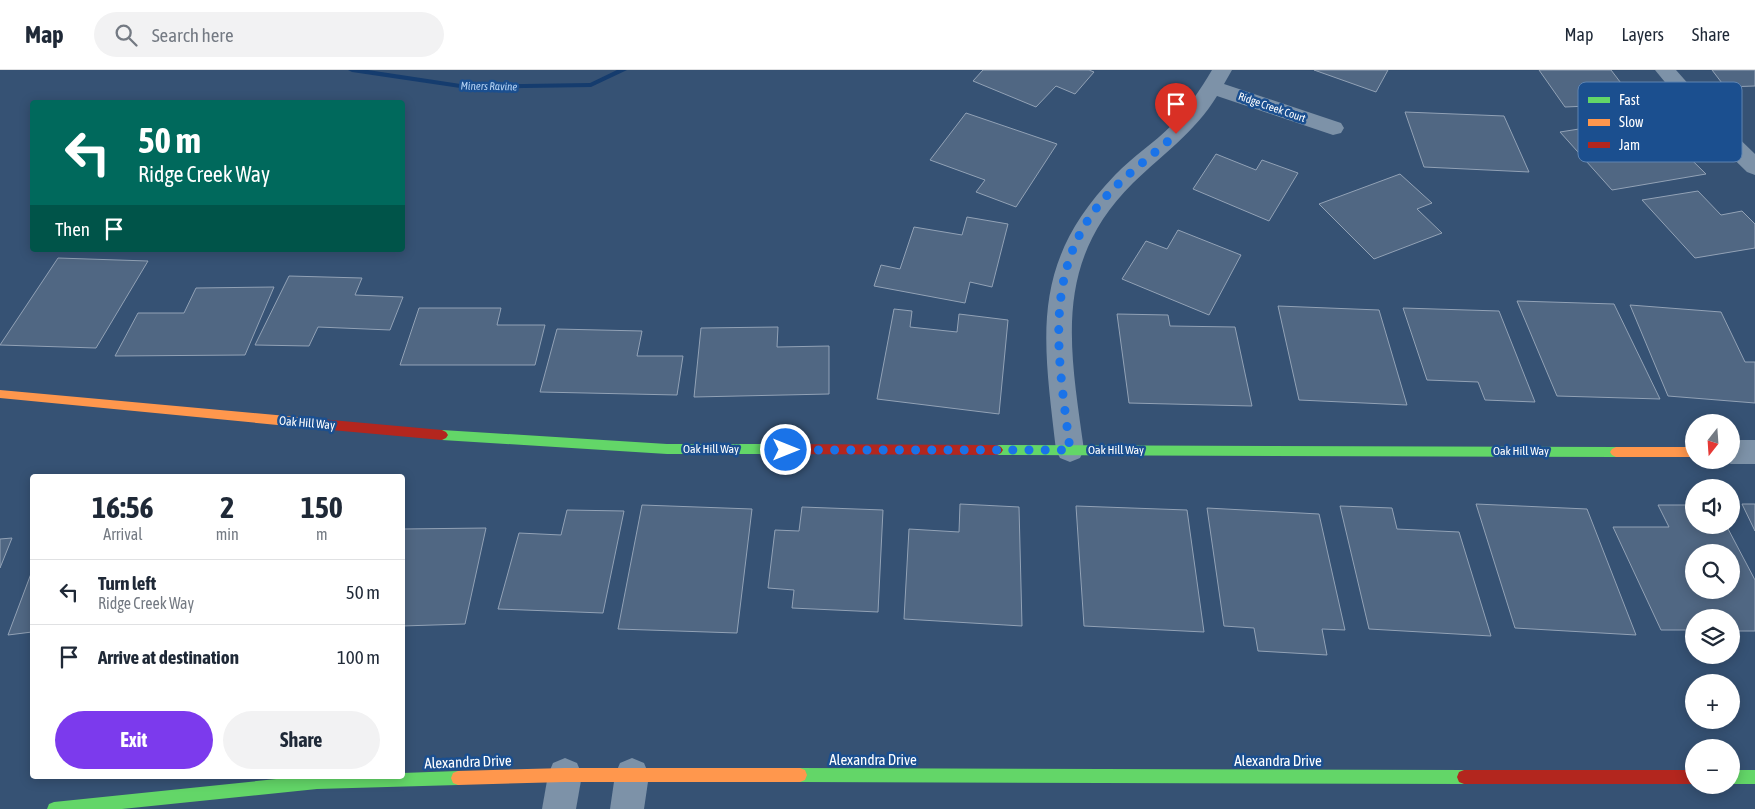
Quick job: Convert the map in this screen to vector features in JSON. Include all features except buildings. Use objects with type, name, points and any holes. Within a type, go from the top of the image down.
[{"type":"street","points":[[1665,70],[1675,82]]},
{"type":"street","points":[[1070,450],[1057,343],[1061,287],[1068,259],[1098,206],[1123,179],[1187,122],[1217,78]]},
{"type":"street","name":"Ridge Creek Court","points":[[1217,78],[1333,128]]},
{"type":"street","points":[[1742,154],[1755,167]]},
{"type":"street","name":"Oak Hill Way","points":[[0,394],[556,444],[667,449],[1685,452]]},
{"type":"street","points":[[1740,452],[1755,452]]},
{"type":"street","points":[[559,809],[565,775]]},
{"type":"street","name":"Alexandra Drive","points":[[54,809],[317,782],[565,775],[1685,777]]},
{"type":"street","points":[[627,809],[632,775]]},
{"type":"street","points":[[1740,777],[1755,777]]},
{"type":"waterway","name":"Miners Ravine","points":[[352,70],[467,87],[591,85],[623,70]]},
{"type":"traffic: fast","points":[[442,435],[667,449],[767,449]]},
{"type":"traffic: fast","points":[[997,450],[1616,452]]},
{"type":"traffic: fast","points":[[800,775],[1464,777]]},
{"type":"traffic: fast","points":[[1740,777],[1755,777]]},
{"type":"traffic: fast","points":[[54,809],[317,782],[458,778]]},
{"type":"traffic: slow","points":[[0,394],[309,423]]},
{"type":"traffic: slow","points":[[1616,452],[1685,452]]},
{"type":"traffic: slow","points":[[458,778],[565,775],[800,775]]},
{"type":"traffic: jam","points":[[309,423],[442,435]]},
{"type":"traffic: jam","points":[[767,449],[997,450]]},
{"type":"traffic: jam","points":[[1464,777],[1685,777]]},
{"type":"route","points":[[786,450],[1070,450],[1057,343],[1061,287],[1068,259],[1098,206],[1123,179],[1176,134]]}]
